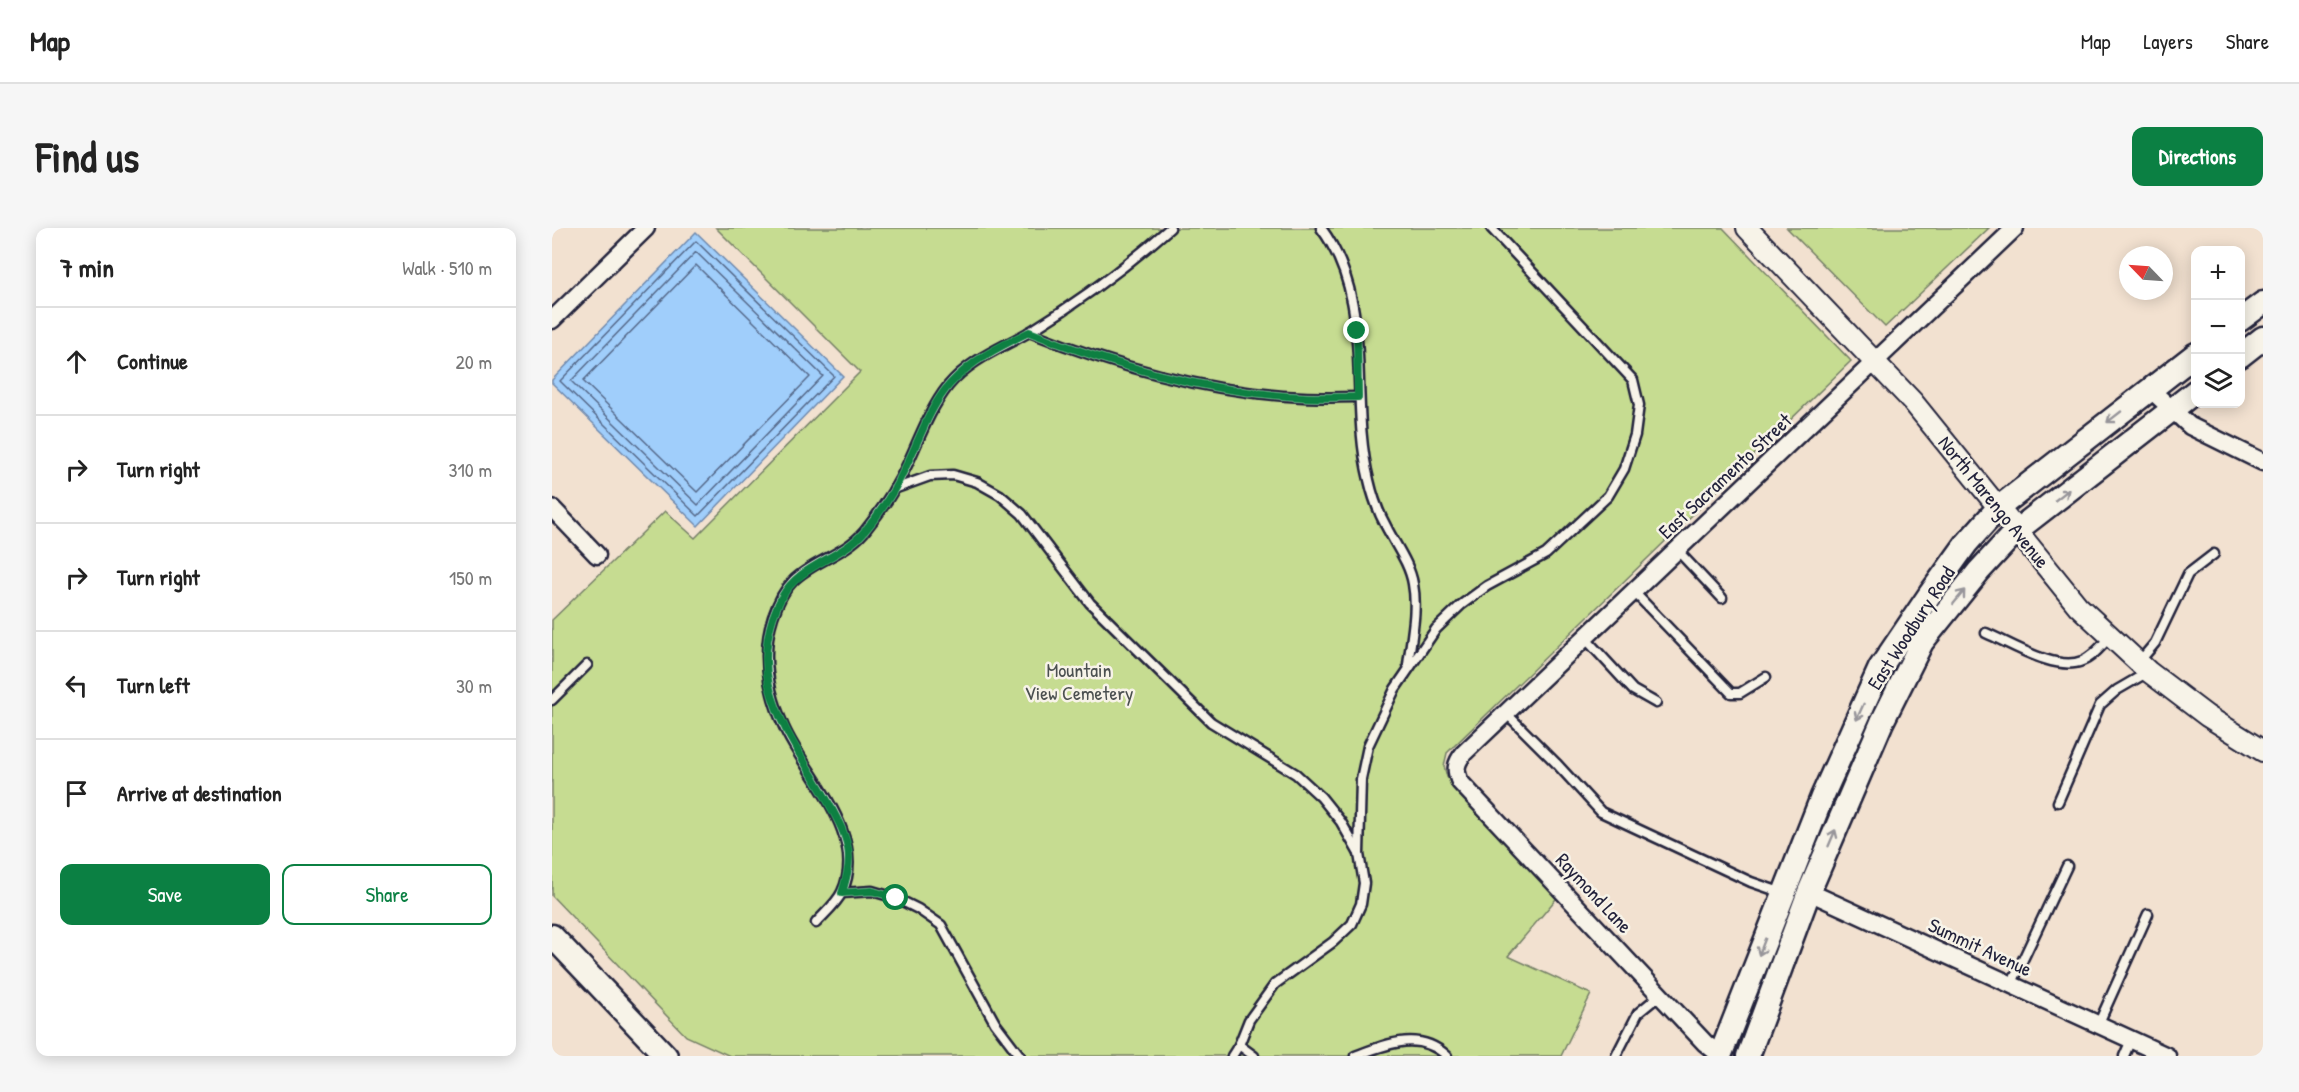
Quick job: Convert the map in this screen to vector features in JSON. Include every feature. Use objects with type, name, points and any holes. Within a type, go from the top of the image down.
[{"type":"main road","points":[[2245,317],[2263,303]]},
{"type":"main road","points":[[2243,354],[2263,338]]},
{"type":"main road","name":"East Woodbury Road","points":[[1720,1055],[1822,797],[1880,668],[1966,544],[1998,508],[2191,358]]},
{"type":"main road","name":"East Woodbury Road","points":[[1748,1056],[1807,897],[1882,722],[1922,642],[1979,571],[2016,531],[2191,395]]},
{"type":"main road","points":[[552,936],[666,1056]]},
{"type":"street","points":[[552,320],[646,228]]},
{"type":"street","name":"North Marengo Avenue","points":[[1747,228],[1913,402],[2078,606],[2144,667],[2207,716],[2263,751]]},
{"type":"street","name":"East Sacramento Street","points":[[1464,753],[2015,228]]},
{"type":"street","points":[[2150,389],[2190,426],[2263,462]]},
{"type":"street","points":[[554,515],[597,555]]},
{"type":"street","name":"Raymond Lane","points":[[1464,753],[1455,771],[1460,782],[1705,1043],[1720,1055]]},
{"type":"street","name":"Summit Avenue","points":[[1807,897],[2012,985],[2168,1056]]},
{"type":"lane","points":[[816,923],[842,893],[848,871],[848,849],[841,825],[784,728],[768,684],[766,662],[768,637],[782,596],[793,580],[851,545],[863,532],[894,489],[932,412],[948,386],[990,351],[1029,332],[1121,268],[1170,228]]},
{"type":"lane","points":[[1321,228],[1341,263],[1352,299],[1357,331],[1361,438],[1376,506],[1403,557],[1413,582],[1415,608],[1408,668]]},
{"type":"lane","points":[[1232,1056],[1249,1020],[1275,984],[1333,942],[1352,924],[1361,904],[1364,882],[1359,854],[1361,779],[1368,746],[1395,689],[1408,668],[1436,629],[1461,605],[1487,586],[1546,554],[1608,496],[1624,469],[1635,435],[1639,405],[1633,380],[1491,228]]},
{"type":"lane","points":[[1029,332],[1119,365],[1201,384],[1303,398],[1358,397]]},
{"type":"lane","points":[[894,489],[930,476],[953,475],[977,482],[1000,495],[1022,514],[1090,603],[1210,722],[1296,774],[1321,797],[1341,822],[1359,854]]},
{"type":"lane","points":[[1677,550],[1722,598]]},
{"type":"lane","points":[[2058,802],[2100,705],[2144,667],[2188,574],[2214,554]]},
{"type":"lane","points":[[1634,592],[1731,693],[1740,693],[1766,677]]},
{"type":"lane","points":[[1986,633],[2057,664],[2081,662],[2089,658],[2111,636]]},
{"type":"lane","points":[[1585,638],[1633,690],[1656,703]]},
{"type":"lane","points":[[552,700],[587,665]]},
{"type":"lane","points":[[1506,713],[1556,763],[1601,813],[1751,882],[1784,893],[1807,897]]},
{"type":"lane","points":[[2012,985],[2067,866]]},
{"type":"lane","points":[[842,893],[872,891],[896,898],[918,909],[941,925],[995,1023],[1020,1056]]},
{"type":"lane","points":[[2098,1025],[2148,914]]},
{"type":"lane","points":[[1616,1056],[1638,1013],[1661,994]]},
{"type":"lane","points":[[1355,1056],[1381,1046],[1419,1041],[1438,1047],[1447,1056]]},
{"type":"lane","points":[[2124,1056],[2133,1041]]},
{"type":"lane","points":[[1239,1045],[1254,1056]]},
{"type":"green space","name":"Mountain View Cemetery","points":[[716,228],[1723,228],[1851,361],[1447,753],[1444,766],[1447,777],[1561,893],[1508,956],[1591,994],[1561,1056],[730,1056],[686,1036],[552,896],[552,620],[665,511],[695,538],[860,372]]},
{"type":"green space","points":[[1787,228],[1989,228],[1885,327]]},
{"type":"water","points":[[696,232],[843,376],[698,526],[552,383],[552,380]]},
{"type":"route","points":[[896,898],[872,891],[842,893],[848,871],[848,849],[841,825],[784,728],[768,684],[766,662],[768,637],[782,596],[793,580],[851,545],[878,514],[894,489],[932,412],[948,386],[990,351],[1029,332],[1079,352],[1158,376],[1303,398],[1358,397],[1357,331]]}]
